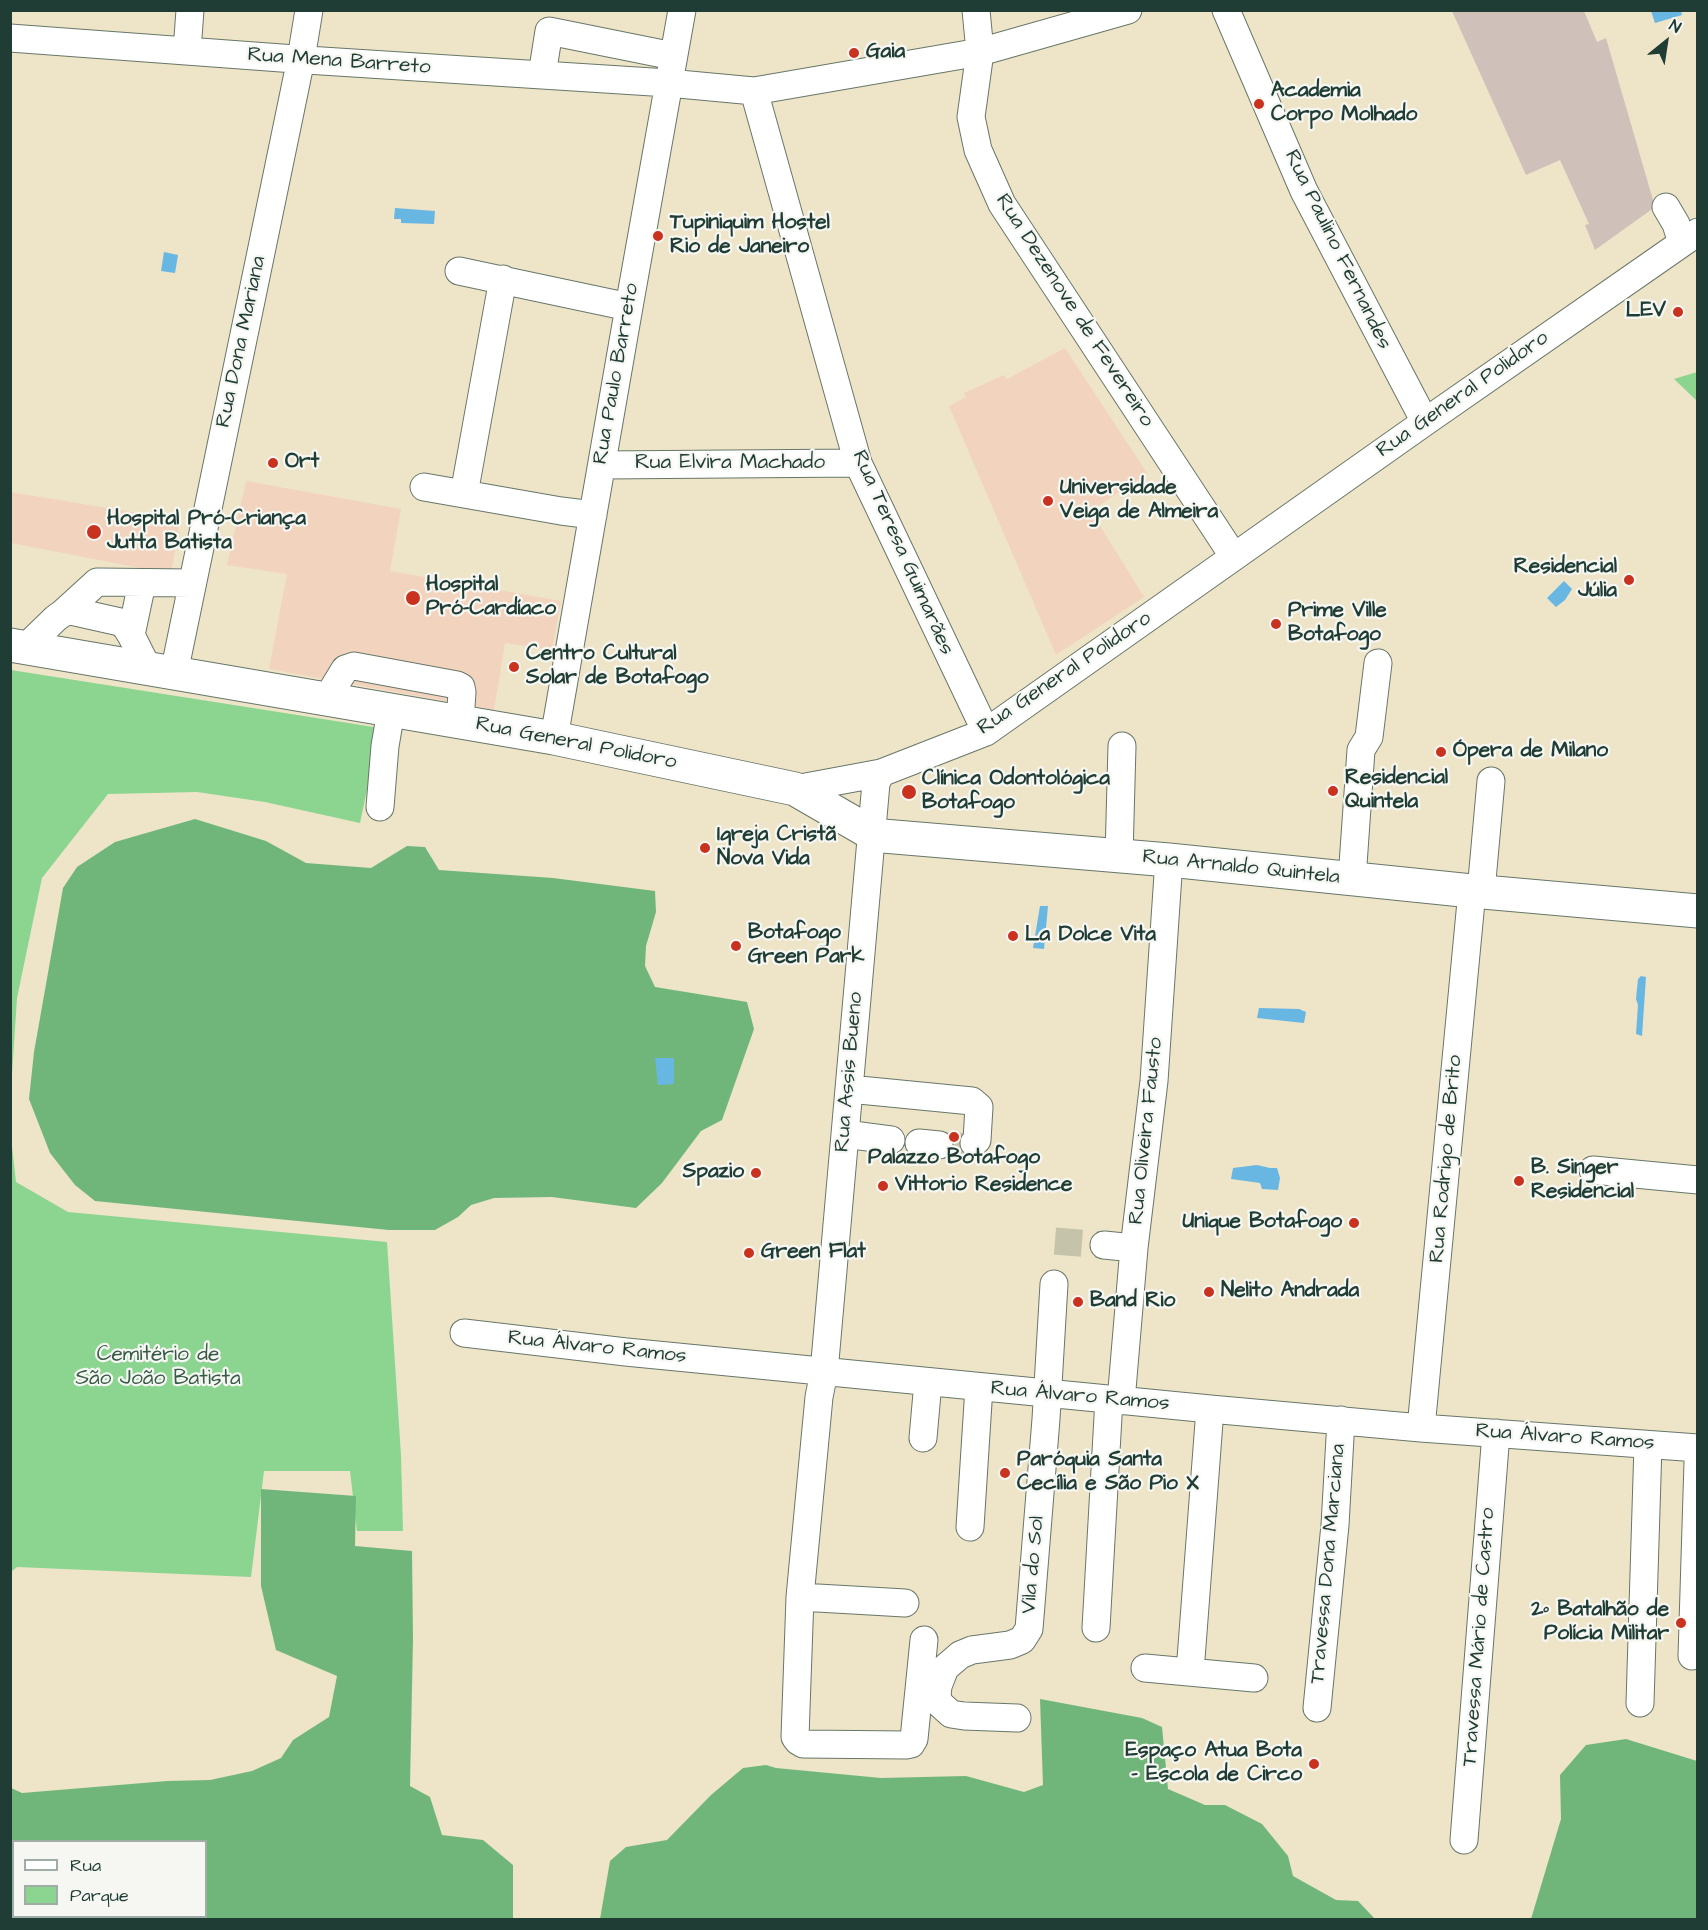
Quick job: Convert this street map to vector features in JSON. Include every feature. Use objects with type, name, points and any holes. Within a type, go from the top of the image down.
[{"type":"main road","name":"Rua General Polidoro","points":[[18,647],[554,738],[795,789]]},
{"type":"main road","name":"Rua Arnaldo Quintela","points":[[795,789],[871,833],[884,836],[1169,860],[1698,911]]},
{"type":"street","points":[[187,51],[190,10]]},
{"type":"street","name":"Rua Dona Mariana","points":[[161,671],[192,583],[301,59],[309,10]]},
{"type":"street","name":"Rua Paulo Barreto","points":[[554,738],[628,306],[682,10]]},
{"type":"street","name":"Rua Dezenove de Fevereiro","points":[[976,10],[980,52],[971,117],[978,150],[1002,204],[1234,557]]},
{"type":"street","name":"Rua Mena Barreto","points":[[10,39],[668,83],[754,91],[980,52],[1128,10]]},
{"type":"street","name":"Rua Paulino Fernandes","points":[[1226,10],[1304,191],[1425,422]]},
{"type":"street","points":[[542,75],[552,21],[636,48],[674,56]]},
{"type":"street","points":[[633,81],[636,48]]},
{"type":"street","name":"Rua Teresa Guimarães","points":[[754,91],[858,463],[986,732]]},
{"type":"street","points":[[1666,207],[1676,224],[1690,237]]},
{"type":"street","name":"Rua General Polidoro","points":[[795,789],[881,773],[986,732],[1690,237]]},
{"type":"street","points":[[459,271],[628,306]]},
{"type":"street","points":[[464,494],[503,279]]},
{"type":"street","name":"Rua Elvira Machado","points":[[602,465],[858,463]]},
{"type":"street","points":[[424,487],[593,515]]},
{"type":"street","points":[[18,647],[63,613],[97,582],[192,583]]},
{"type":"street","points":[[131,634],[142,583]]},
{"type":"street","points":[[63,613],[70,611],[120,622],[161,671]]},
{"type":"street","points":[[1352,879],[1361,750],[1369,737],[1377,663]]},
{"type":"street","points":[[326,700],[345,669],[349,667],[408,676],[460,687],[460,722]]},
{"type":"street","points":[[380,807],[385,746],[408,676]]},
{"type":"street","points":[[1119,856],[1122,746]]},
{"type":"street","name":"Rua Assis Bueno","points":[[881,773],[876,783],[871,833],[824,1372],[819,1397],[800,1597],[795,1737],[798,1742],[803,1744],[911,1744],[914,1739],[924,1640]]},
{"type":"street","name":"Rua Rodrigo de Brito","points":[[1421,1428],[1476,891],[1491,781]]},
{"type":"street","name":"Rua Oliveira Fausto","points":[[1096,1628],[1115,1400],[1154,1080],[1169,860]]},
{"type":"street","points":[[849,1089],[972,1101],[979,1107],[977,1140],[974,1143]]},
{"type":"street","points":[[845,1134],[891,1140]]},
{"type":"street","points":[[1593,1170],[1698,1180]]},
{"type":"street","points":[[1104,1245],[1134,1248]]},
{"type":"street","points":[[1029,1426],[1040,1393],[1054,1284]]},
{"type":"street","name":"Rua Álvaro Ramos","points":[[464,1333],[626,1352],[1210,1409],[1421,1428],[1698,1448]]},
{"type":"street","points":[[923,1438],[928,1382]]},
{"type":"street","points":[[970,1527],[979,1387]]},
{"type":"street","name":"Vila do Sol","points":[[1017,1718],[957,1716],[951,1714],[940,1704],[937,1696],[945,1668],[960,1655],[972,1650],[1016,1643],[1022,1640],[1029,1629],[1040,1393]]},
{"type":"street","points":[[1190,1672],[1210,1409]]},
{"type":"street","name":"Travessa Dona Marciana","points":[[1317,1708],[1335,1525],[1341,1420]]},
{"type":"street","name":"Travessa Mário de Castro","points":[[1464,1840],[1496,1433]]},
{"type":"street","points":[[1640,1703],[1648,1445]]},
{"type":"street","points":[[1692,1656],[1698,1462]]},
{"type":"street","points":[[800,1597],[904,1603]]},
{"type":"street","points":[[1145,1668],[1254,1678]]},
{"type":"shaded area","points":[[1452,11],[1584,11],[1597,42],[1606,38],[1655,207],[1595,250],[1585,225],[1589,224],[1560,160],[1526,175]]},
{"type":"shaded area","name":"Universidade Veiga de Almeira","points":[[1065,348],[1147,473],[1091,511],[1144,597],[1056,655],[949,406],[966,397],[964,393],[1004,375],[1007,379]]},
{"type":"shaded area","name":"Hospital Pró-Cardíaco","points":[[246,481],[401,509],[390,571],[561,601],[552,650],[505,643],[494,710],[269,669],[287,574],[227,565]]},
{"type":"shaded area","name":"Hospital Pró-Criança Jutta Batista","points":[[10,492],[180,520],[171,574],[11,543]]},
{"type":"green space","points":[[1698,372],[1697,401],[1674,379]]},
{"type":"green space","points":[[11,670],[380,728],[360,823],[265,802],[197,792],[108,794],[42,878],[17,998],[11,1090]]},
{"type":"green space","points":[[195,819],[266,841],[306,863],[371,868],[407,846],[425,847],[439,870],[553,878],[655,891],[656,912],[646,946],[645,966],[655,987],[747,1002],[754,1029],[722,1120],[701,1131],[662,1183],[636,1208],[552,1197],[494,1198],[471,1205],[458,1217],[435,1230],[389,1230],[95,1201],[75,1185],[50,1153],[29,1099],[34,1052],[63,888],[77,867],[115,842]]},
{"type":"green space","name":"Cemitério de São João Batista","points":[[10,1129],[16,1182],[68,1212],[387,1242],[401,1455],[403,1531],[357,1531],[350,1471],[264,1471],[251,1577],[17,1567],[11,1572]]},
{"type":"green space","points":[[261,1489],[356,1496],[355,1546],[412,1551],[410,1786],[430,1797],[442,1835],[483,1840],[513,1865],[513,1919],[11,1919],[11,1788],[22,1793],[167,1781],[210,1780],[252,1771],[281,1758],[293,1740],[329,1717],[337,1676],[276,1650],[261,1586]]},
{"type":"green space","points":[[1040,1699],[1142,1718],[1162,1727],[1168,1789],[1205,1805],[1225,1805],[1262,1824],[1288,1856],[1293,1876],[1336,1900],[1358,1901],[1375,1919],[600,1919],[610,1861],[626,1847],[667,1840],[711,1795],[743,1768],[766,1765],[776,1768],[881,1778],[966,1776],[1024,1792],[1043,1785]]},
{"type":"green space","points":[[1626,1739],[1697,1761],[1697,1919],[1531,1919],[1561,1819],[1560,1775],[1586,1745]]},
{"type":"water","points":[[1651,11],[1681,11],[1682,15],[1655,23]]},
{"type":"water","points":[[395,208],[435,211],[434,224],[401,223],[401,219],[394,219]]},
{"type":"water","points":[[164,252],[178,255],[175,273],[161,271]]},
{"type":"water","points":[[1564,581],[1572,589],[1565,600],[1556,607],[1547,598]]},
{"type":"water","points":[[1040,906],[1048,906],[1044,949],[1033,948]]},
{"type":"water","points":[[1641,976],[1646,977],[1642,1036],[1636,1034],[1638,1005],[1636,999],[1638,979]]},
{"type":"water","points":[[1259,1008],[1299,1009],[1306,1012],[1304,1023],[1257,1018]]},
{"type":"water","points":[[655,1058],[674,1058],[674,1084],[658,1085]]},
{"type":"water","points":[[1257,1165],[1277,1168],[1280,1178],[1278,1190],[1262,1189],[1260,1183],[1231,1179],[1233,1168]]},
{"type":"tunnel","points":[[939,1145],[969,1147],[974,1143]]},
{"type":"tunnel","points":[[1055,1241],[1104,1245]]},
{"type":"place","name":"Gaia","points":[[854,53]]},
{"type":"place","name":"Academia Corpo Molhado","points":[[1259,104]]},
{"type":"place","name":"Tupiniquim Hostel Rio de Janeiro","points":[[658,236]]},
{"type":"place","name":"LEV","points":[[1678,312]]},
{"type":"place","name":"Ort","points":[[273,463]]},
{"type":"place","name":"Universidade Veiga de Almeira","points":[[1048,501]]},
{"type":"place","name":"Hospital Pró-Criança Jutta Batista","points":[[94,532]]},
{"type":"place","name":"Residencial Júlia","points":[[1629,580]]},
{"type":"place","name":"Hospital Pró-Cardíaco","points":[[413,598]]},
{"type":"place","name":"Prime Ville Botafogo","points":[[1276,624]]},
{"type":"place","name":"Centro Cultural Solar de Botafogo","points":[[514,667]]},
{"type":"place","name":"Ópera de Milano","points":[[1441,752]]},
{"type":"place","name":"Residencial Quintela","points":[[1333,791]]},
{"type":"place","name":"Clínica Odontológica Botafogo","points":[[909,792]]},
{"type":"place","name":"Igreja Cristã Nova Vida","points":[[705,848]]},
{"type":"place","name":"La Dolce Vita","points":[[1013,936]]},
{"type":"place","name":"Botafogo Green Park","points":[[736,946]]},
{"type":"place","name":"Palazzo Botafogo","points":[[954,1137]]},
{"type":"place","name":"Spazio","points":[[756,1173]]},
{"type":"place","name":"B. Singer Residencial","points":[[1519,1181]]},
{"type":"place","name":"Vittorio Residence","points":[[883,1186]]},
{"type":"place","name":"Unique Botafogo","points":[[1354,1223]]},
{"type":"place","name":"Green Flat","points":[[749,1253]]},
{"type":"place","name":"Nelito Andrada","points":[[1209,1292]]},
{"type":"place","name":"Band Rio","points":[[1078,1302]]},
{"type":"place","name":"Paróquia Santa Cecília e São Pio X","points":[[1005,1473]]},
{"type":"place","name":"2º Batalhão de Polícia Militar","points":[[1681,1623]]},
{"type":"place","name":"Espaço Atua Bota - Escola de Circo","points":[[1314,1764]]}]
